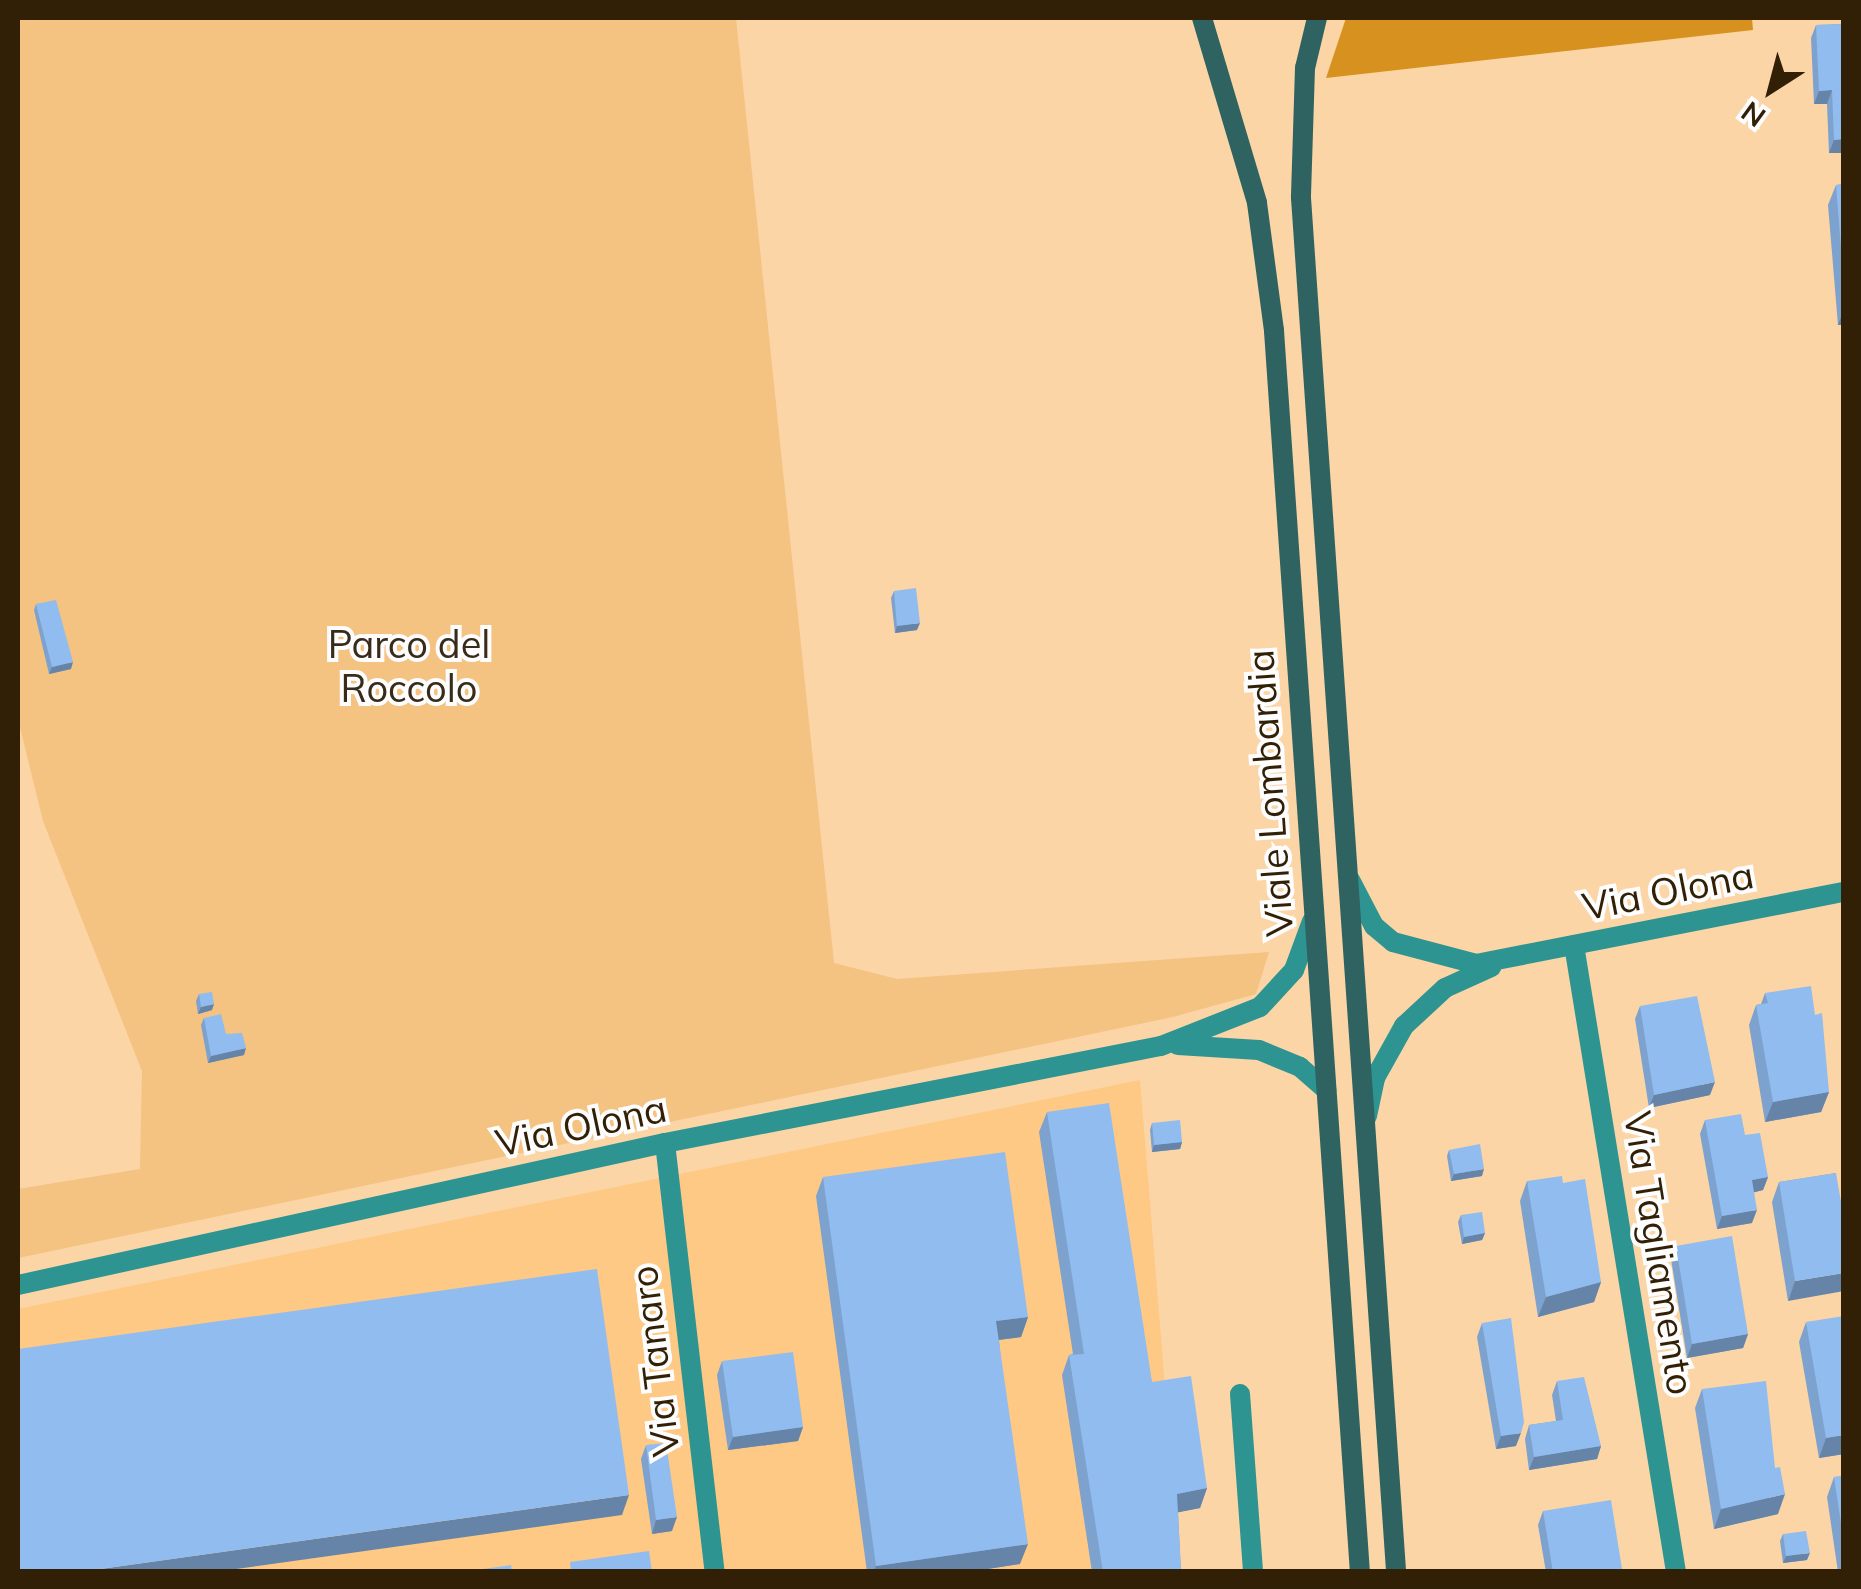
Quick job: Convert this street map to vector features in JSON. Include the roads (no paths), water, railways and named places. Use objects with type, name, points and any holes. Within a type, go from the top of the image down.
[{"type":"main road","name":"Viale Lombardia","points":[[1202,18],[1253,188],[1266,256],[1360,1572]]},
{"type":"main road","name":"Viale Lombardia","points":[[1318,18],[1304,68],[1301,198],[1396,1572]]},
{"type":"street","name":"Via Olona","points":[[1349,878],[1374,926],[1392,942],[1446,961],[1507,960],[1843,895]]},
{"type":"street","name":"Via Olona","points":[[18,1285],[665,1143],[1161,1046],[1260,1007],[1294,970],[1314,914]]},
{"type":"street","name":"Via Tagliamento","points":[[1574,945],[1676,1572]]},
{"type":"street","name":"Via Olona","points":[[1366,1121],[1376,1078],[1404,1026],[1445,988],[1507,960]]},
{"type":"street","name":"Via Olona","points":[[1161,1046],[1260,1050],[1300,1067],[1326,1090]]},
{"type":"street","name":"Via Tanaro","points":[[665,1143],[715,1572]]},
{"type":"street","points":[[1240,1394],[1253,1572]]},
{"type":"park label","name":"Parco del Roccolo","points":[[409,667]]}]
